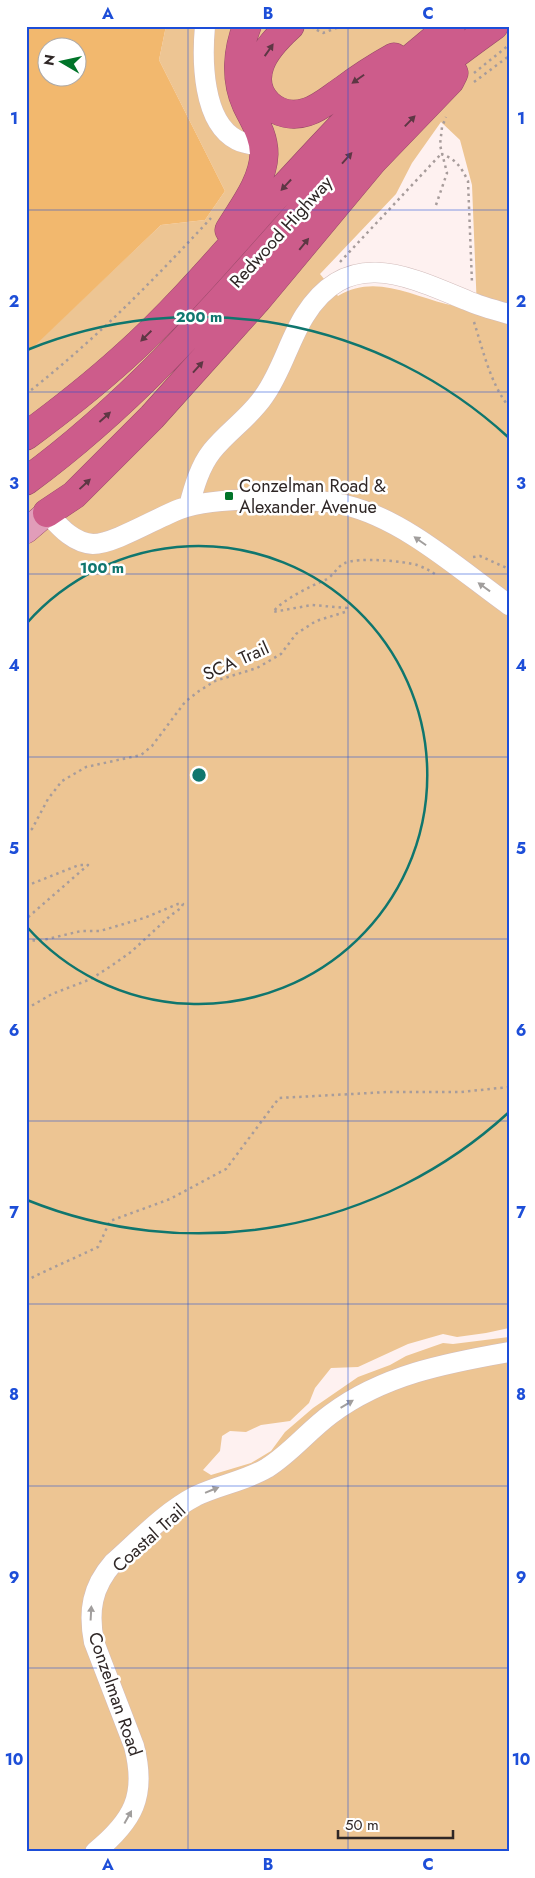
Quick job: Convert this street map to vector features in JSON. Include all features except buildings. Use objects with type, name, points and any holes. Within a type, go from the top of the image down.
[{"type":"highway","points":[[192,288],[248,198],[262,165],[263,146],[257,125],[243,96],[239,79],[240,53],[247,26]]},
{"type":"highway","name":"Redwood Highway","points":[[26,436],[70,403],[130,352],[371,95],[395,72],[456,33],[494,26]]},
{"type":"highway","points":[[47,513],[66,501],[141,429],[206,358],[373,161],[450,81],[456,33],[382,64],[315,108],[293,114],[282,113],[267,104],[260,94],[257,80],[262,60],[275,41],[304,27]]},
{"type":"highway","name":"Redwood Highway","points":[[26,481],[78,441],[151,374],[204,318],[381,121],[430,74],[456,33]]},
{"type":"highway","points":[[26,426],[70,403]]},
{"type":"main road","points":[[26,531],[47,513]]},
{"type":"street","points":[[205,26],[206,82],[210,101],[218,118],[226,131],[236,139],[246,144],[263,146]]},
{"type":"street","points":[[189,506],[197,480],[207,458],[217,445],[266,395],[304,316],[326,289],[339,280],[354,274],[379,273],[427,284],[465,300],[509,314]]},
{"type":"street","points":[[47,513],[70,536],[92,544],[108,541],[189,506],[229,501],[290,500],[326,502],[358,508],[408,533],[509,605]]},
{"type":"street","name":"Conzelman Road","points":[[95,1852],[126,1823],[135,1804],[140,1784],[139,1763],[134,1746],[94,1642],[91,1625],[93,1598],[104,1573],[179,1506],[196,1496],[247,1478],[264,1469],[293,1449],[331,1414],[353,1400],[380,1386],[427,1368],[509,1352]]},
{"type":"path","points":[[304,27],[319,26]]},
{"type":"path","points":[[304,27],[323,33],[342,26]]},
{"type":"path","points":[[472,74],[509,45]]},
{"type":"path","points":[[482,76],[509,56]]},
{"type":"path","points":[[436,205],[447,173],[441,154],[440,136],[449,109]]},
{"type":"path","points":[[326,289],[342,259],[441,154]]},
{"type":"path","points":[[441,154],[452,158],[460,166],[468,180],[472,287],[465,300],[486,361],[504,400],[509,406]]},
{"type":"path","points":[[26,394],[67,361],[123,311],[158,276],[216,212]]},
{"type":"path","name":"SCA Trail","points":[[26,834],[32,829],[48,799],[62,781],[86,767],[141,754],[152,746],[185,702],[199,691],[220,679],[257,668],[281,654],[296,634],[325,617],[345,612],[347,608],[342,606],[312,605],[273,612],[306,588],[328,579],[344,563],[354,560],[370,560],[416,565],[440,577]]},
{"type":"path","points":[[26,886],[79,865],[88,866],[26,919]]},
{"type":"path","points":[[26,942],[81,931],[100,931],[144,918],[178,904],[183,904],[181,908],[131,952],[111,966],[90,979],[52,994],[26,1010]]},
{"type":"path","points":[[26,1281],[98,1247],[110,1221],[170,1199],[226,1169],[279,1098],[388,1092],[461,1092],[509,1087]]},
{"type":"shaded area","points":[[26,26],[166,26],[159,60],[225,191],[205,220],[161,225],[26,354]]},
{"type":"shaded area","points":[[166,26],[509,26],[509,1328],[457,1337],[443,1334],[408,1344],[358,1367],[331,1368],[315,1388],[309,1403],[290,1421],[261,1425],[246,1432],[230,1431],[222,1436],[220,1451],[203,1470],[211,1475],[251,1463],[271,1451],[285,1432],[313,1408],[358,1377],[390,1365],[406,1356],[443,1343],[453,1344],[509,1337],[509,1852],[26,1852],[26,353],[161,225],[205,220],[225,191],[159,60]],"holes":[[[441,122],[460,140],[472,185],[477,310],[378,286],[352,290],[338,296],[320,274],[396,194],[412,163]]]},
{"type":"place","name":"Conzelman Road & Alexander Avenue","points":[[229,496]]}]
